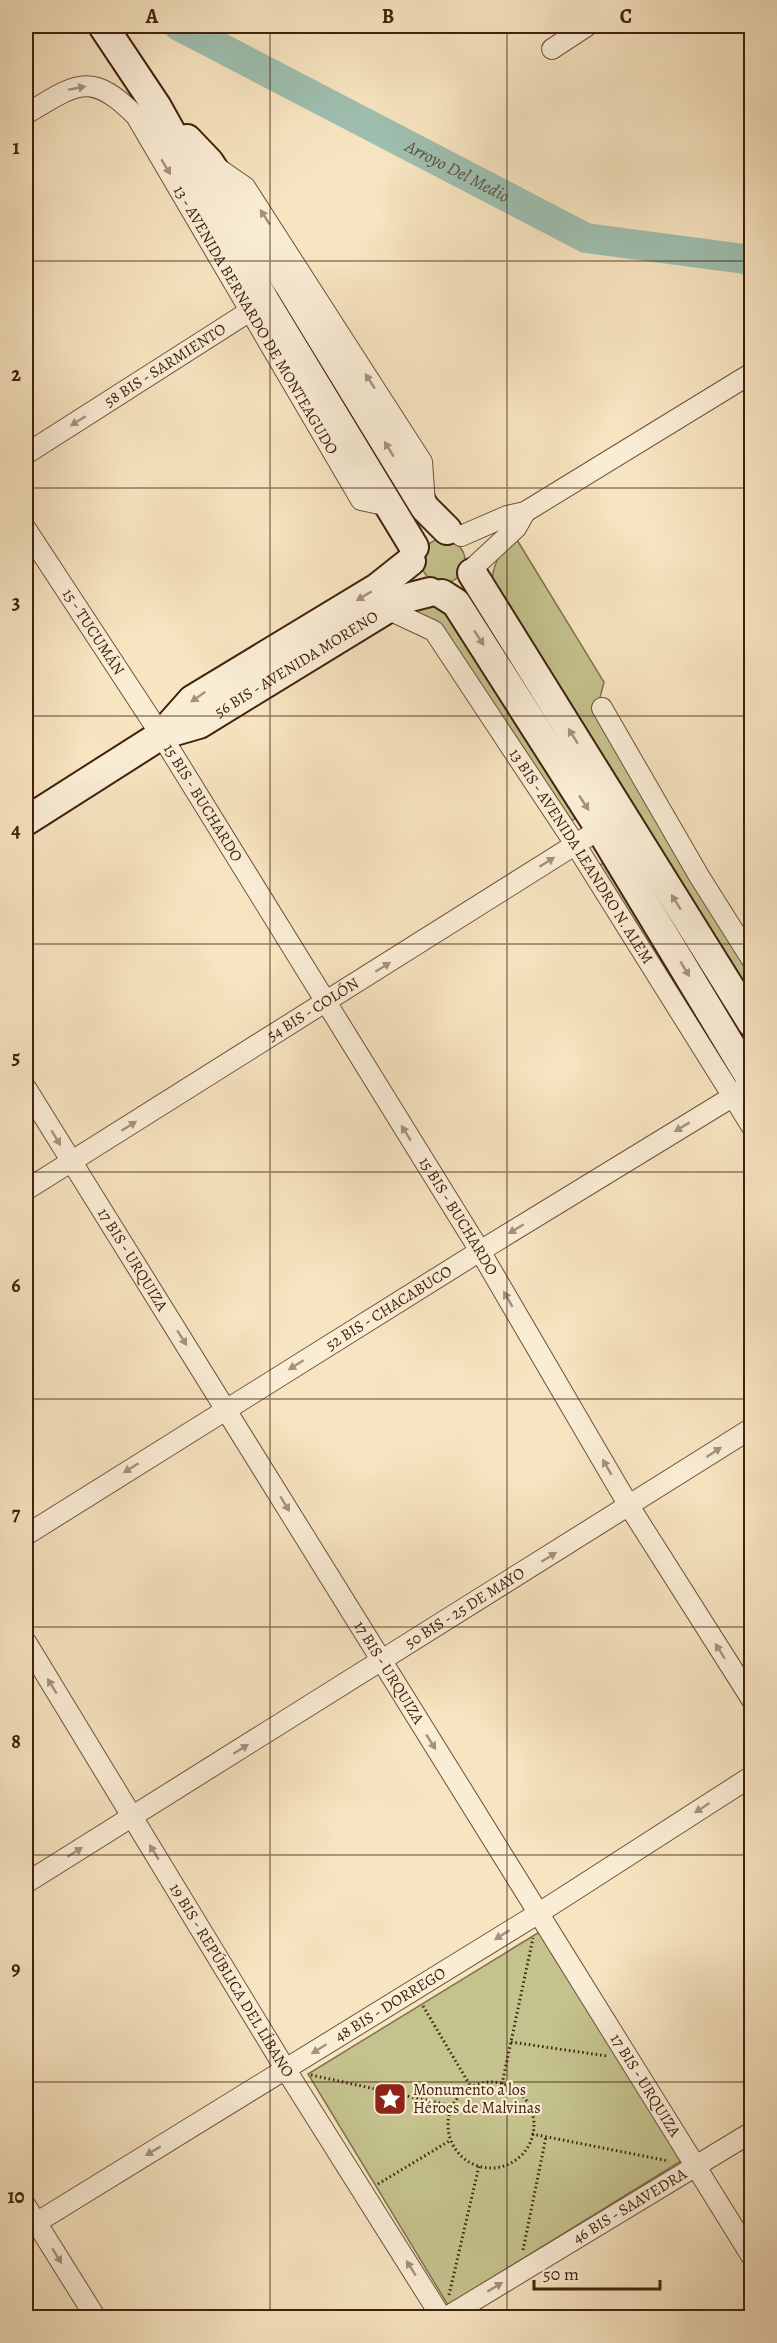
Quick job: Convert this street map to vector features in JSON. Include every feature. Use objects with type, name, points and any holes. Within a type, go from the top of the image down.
[{"type":"main road","name":"13 - AVENIDA BERNARDO DE MONTEAGUDO","points":[[103,26],[147,112],[258,306],[389,506],[412,554]]},
{"type":"main road","name":"13 - AVENIDA BERNARDO DE MONTEAGUDO","points":[[147,112],[209,162],[296,281],[425,508],[454,533]]},
{"type":"main road","points":[[428,533],[454,533],[469,543],[474,555],[473,570],[463,587],[436,593],[414,578],[412,554],[428,533]]},
{"type":"main road","name":"56 BIS - AVENIDA MORENO","points":[[26,821],[161,735],[192,700],[377,588],[412,554]]},
{"type":"main road","points":[[473,570],[752,1023]]},
{"type":"main road","name":"56 BIS - AVENIDA MORENO","points":[[161,735],[199,724],[403,599],[436,593]]},
{"type":"main road","name":"13 BIS - AVENIDA LEANDRO N. ALEM","points":[[436,593],[456,603],[600,829],[745,1086]]},
{"type":"street","points":[[552,49],[584,26]]},
{"type":"street","points":[[26,114],[71,88],[87,86],[116,95],[147,112]]},
{"type":"street","name":"58 BIS - SARMIENTO","points":[[26,454],[296,281]]},
{"type":"street","points":[[454,533],[525,512],[752,373]]},
{"type":"street","points":[[473,570],[516,528],[525,512]]},
{"type":"street","name":"15 - TUCUMÁN","points":[[26,529],[161,735]]},
{"type":"street","name":"13 BIS - AVENIDA LEANDRO N. ALEM","points":[[387,609],[434,631],[575,844],[745,1086],[752,1127]]},
{"type":"street","points":[[602,708],[699,876],[752,960]]},
{"type":"street","name":"15 BIS - BUCHARDO","points":[[161,735],[325,1004],[480,1251],[629,1506],[752,1700]]},
{"type":"street","name":"54 BIS - COLÓN","points":[[26,1190],[600,829]]},
{"type":"street","name":"52 BIS - CHACABUCO","points":[[26,1535],[745,1086]]},
{"type":"street","name":"17 BIS - URQUIZA","points":[[26,1088],[752,2257]]},
{"type":"street","name":"50 BIS - 25 DE MAYO","points":[[26,1882],[752,1428]]},
{"type":"street","name":"19 BIS - REPÚBLICA DEL LÍBANO","points":[[26,1642],[286,2070],[444,2314]]},
{"type":"street","name":"48 BIS - DORREGO","points":[[29,2219],[286,2070],[752,1776]]},
{"type":"street","name":"46 BIS - SAAVEDRA","points":[[444,2314],[519,2273],[752,2132]]},
{"type":"street","points":[[29,2219],[96,2318]]},
{"type":"path","points":[[502,2084],[538,1913]]},
{"type":"path","points":[[414,1990],[471,2087]]},
{"type":"path","points":[[511,2042],[630,2060]]},
{"type":"path","points":[[286,2070],[453,2106]]},
{"type":"path","points":[[482,2082],[511,2087],[523,2096],[530,2108],[534,2121],[527,2148],[518,2158],[506,2165],[492,2168],[479,2166],[466,2160],[456,2150],[451,2140],[448,2124],[453,2106],[458,2097],[471,2087],[482,2082]]},
{"type":"path","points":[[532,2134],[697,2166]]},
{"type":"path","points":[[519,2273],[546,2137]]},
{"type":"path","points":[[364,2193],[451,2140]]},
{"type":"path","points":[[444,2314],[479,2166]]},
{"type":"shaded area","points":[[514,535],[604,682],[597,709],[751,967],[751,1005],[618,780],[493,590],[494,567]]},
{"type":"shaded area","points":[[443,539],[458,546],[465,561],[458,576],[443,583],[428,576],[421,561],[428,546]]},
{"type":"shaded area","points":[[441,605],[583,813],[570,822],[407,610],[412,606]]},
{"type":"shaded area","points":[[611,859],[730,1057],[722,1062],[596,867]]},
{"type":"shaded area","points":[[541,1931],[681,2161],[448,2305],[308,2074]]},
{"type":"waterway","name":"Arroyo Del Medio","points":[[179,26],[586,238],[752,260]]},
{"type":"place","name":"Monumento a los Héroes de Malvinas","points":[[390,2099]]}]
